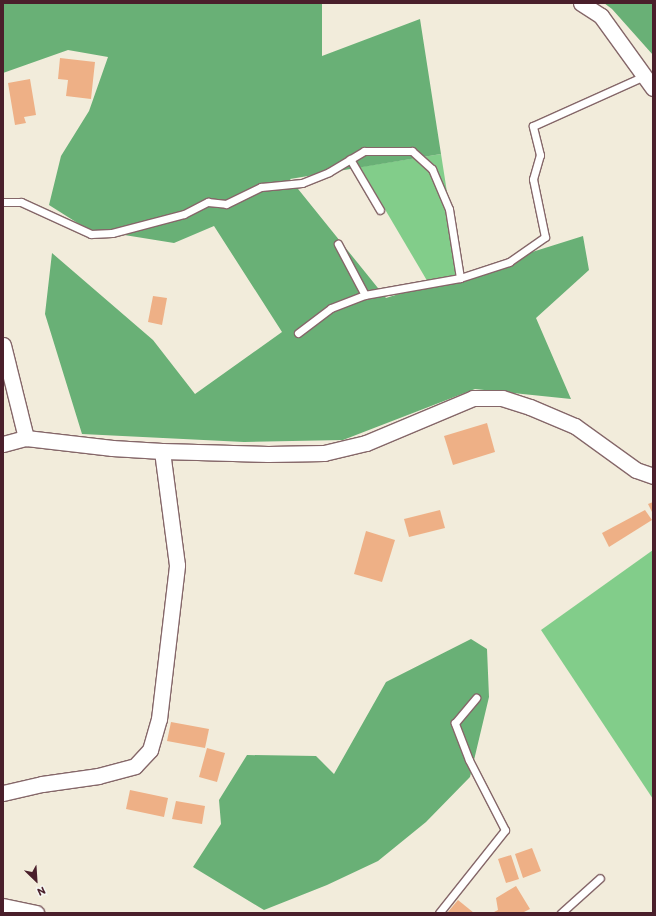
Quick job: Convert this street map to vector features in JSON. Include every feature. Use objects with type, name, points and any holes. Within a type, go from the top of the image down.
[{"type":"street","points":[[582,3],[601,16],[653,88]]},
{"type":"street","points":[[3,345],[26,438]]},
{"type":"street","points":[[3,444],[26,438],[112,448],[162,451],[268,454],[324,453],[366,443],[473,398],[502,398],[530,407],[575,426],[636,470],[653,476]]},
{"type":"street","points":[[3,793],[42,784],[98,776],[135,766],[150,750],[159,719],[177,564],[162,451]]},
{"type":"street","points":[[3,906],[36,913]]},
{"type":"lane","points":[[298,332],[331,308],[365,295],[460,278],[509,262],[545,237],[533,179],[540,155],[533,126],[644,76]]},
{"type":"lane","points":[[3,202],[21,202],[91,234],[112,233],[184,214],[208,202],[226,204],[261,187],[302,183],[329,172],[364,152],[412,151],[432,169],[449,209],[460,278]]},
{"type":"lane","points":[[350,160],[380,210]]},
{"type":"lane","points":[[338,244],[365,295]]},
{"type":"lane","points":[[439,913],[505,830],[470,760],[456,724],[476,698]]},
{"type":"lane","points":[[561,913],[600,878]]},
{"type":"green space","points":[[3,3],[322,3],[322,56],[420,19],[441,154],[290,179],[386,298],[583,236],[589,270],[536,318],[571,399],[475,389],[343,440],[244,442],[82,434],[45,314],[52,253],[153,340],[195,394],[282,332],[214,226],[174,243],[87,229],[49,205],[61,156],[89,111],[108,57],[68,50],[3,73]]},
{"type":"green space","points":[[604,3],[653,3],[653,55],[612,9]]},
{"type":"green space","points":[[441,154],[460,275],[429,284],[360,167]]},
{"type":"green space","points":[[653,550],[653,799],[541,630]]},
{"type":"green space","points":[[471,639],[487,649],[489,697],[470,777],[426,822],[378,861],[327,885],[264,910],[193,867],[221,824],[219,800],[247,755],[316,756],[334,774],[386,682]]},
{"type":"building","points":[[60,58],[95,62],[91,99],[66,96],[68,80],[58,79]]},
{"type":"building","points":[[30,79],[36,115],[24,117],[26,123],[15,125],[8,83]]},
{"type":"building","points":[[153,296],[167,298],[162,325],[148,322]]},
{"type":"building","points":[[487,423],[495,452],[453,465],[444,436]]},
{"type":"building","points":[[653,502],[653,514],[648,504]]},
{"type":"building","points":[[440,510],[445,528],[409,537],[404,519]]},
{"type":"building","points":[[645,510],[652,520],[609,547],[602,533]]},
{"type":"building","points":[[366,531],[395,540],[382,582],[354,574]]},
{"type":"building","points":[[171,722],[209,729],[205,748],[167,741]]},
{"type":"building","points":[[207,748],[225,753],[217,782],[199,777]]},
{"type":"building","points":[[130,790],[168,798],[164,817],[126,809]]},
{"type":"building","points":[[176,801],[205,806],[202,824],[172,819]]},
{"type":"building","points":[[532,848],[541,871],[523,878],[515,854]]},
{"type":"building","points":[[511,855],[519,879],[506,883],[498,859]]},
{"type":"building","points":[[516,886],[530,909],[522,913],[492,913],[498,910],[496,898]]},
{"type":"building","points":[[458,900],[474,913],[447,913]]}]
